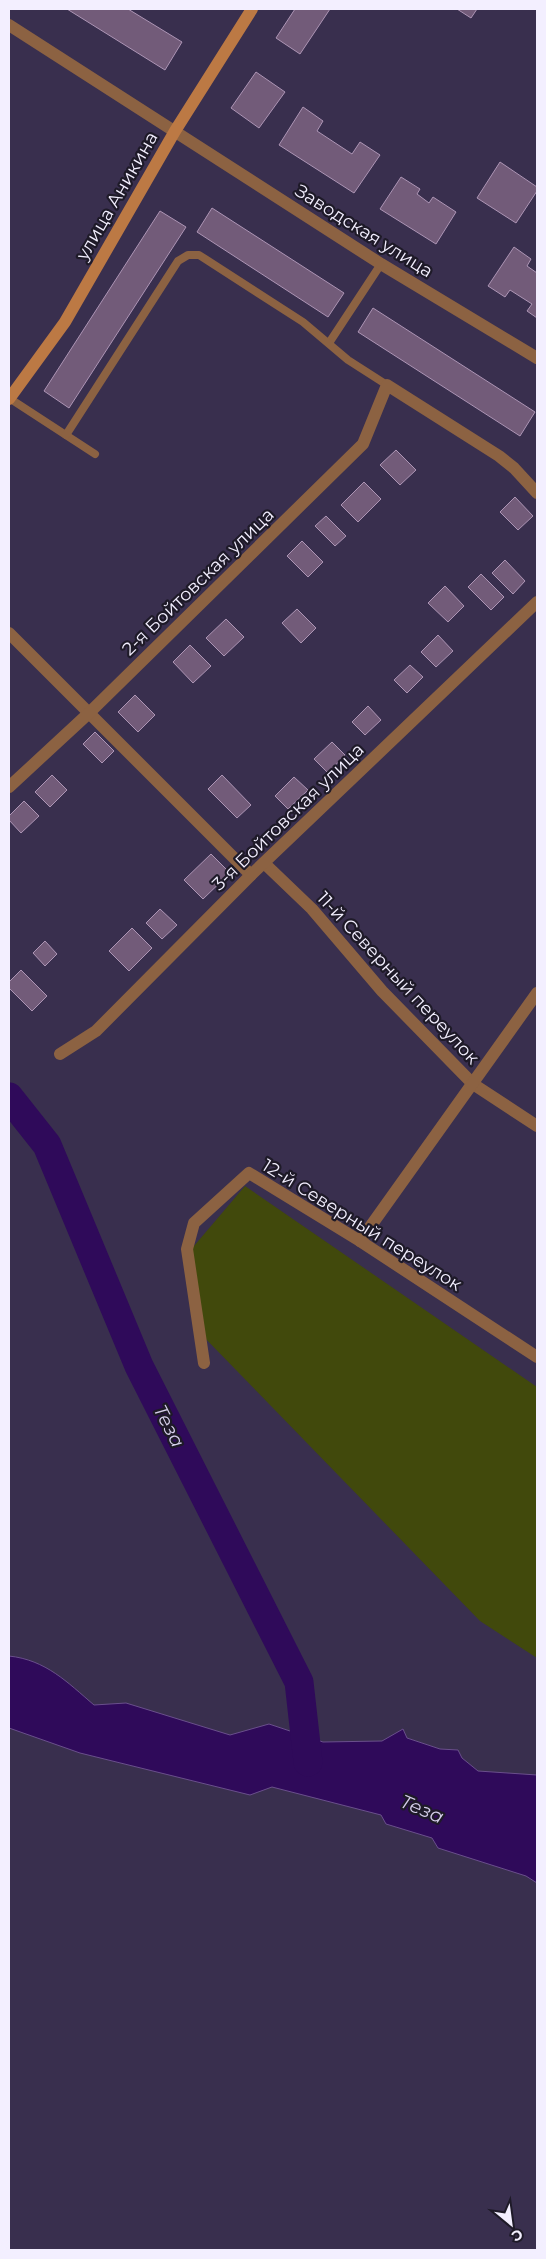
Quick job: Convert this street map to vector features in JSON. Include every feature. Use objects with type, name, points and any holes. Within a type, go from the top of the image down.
[{"type":"street","name":"улица Аникина","points":[[9,399],[65,322],[175,130],[252,9]]},
{"type":"street","name":"Заводская улица","points":[[9,25],[381,264],[537,358]]},
{"type":"street","points":[[387,385],[499,456],[514,468],[537,493]]},
{"type":"street","name":"2-я Бойтовская улица","points":[[9,787],[89,713],[363,444],[387,385]]},
{"type":"street","name":"3-я Бойтовская улица","points":[[60,1054],[96,1031],[251,875],[537,602]]},
{"type":"street","points":[[9,633],[251,875]]},
{"type":"street","name":"11-й Северный переулок","points":[[264,863],[312,909],[382,991],[473,1084],[537,1126]]},
{"type":"street","points":[[360,1241],[537,993]]},
{"type":"street","name":"12-й Северный переулок","points":[[204,1363],[187,1248],[194,1223],[249,1173],[360,1241],[537,1356]]},
{"type":"lane","points":[[66,435],[178,261],[188,255],[199,254],[303,322],[348,360],[387,385]]},
{"type":"lane","points":[[329,344],[381,264]]},
{"type":"lane","points":[[9,399],[96,454]]},
{"type":"green space","points":[[245,1186],[537,1387],[537,1658],[480,1621],[200,1333],[188,1253]]},
{"type":"water","points":[[9,1656],[22,1658],[45,1667],[65,1680],[94,1705],[126,1703],[230,1735],[269,1724],[323,1742],[382,1741],[403,1729],[407,1738],[440,1749],[458,1750],[462,1758],[478,1771],[537,1775],[537,1883],[526,1876],[438,1848],[432,1838],[386,1824],[381,1815],[272,1787],[250,1795],[80,1753],[9,1728]]},
{"type":"building","points":[[67,9],[128,9],[182,42],[165,70]]},
{"type":"building","points":[[295,9],[330,9],[300,54],[276,38]]},
{"type":"building","points":[[457,9],[477,9],[471,18]]},
{"type":"building","points":[[256,72],[285,92],[259,128],[231,108]]},
{"type":"building","points":[[303,107],[323,121],[317,131],[352,154],[360,142],[380,155],[354,193],[279,145]]},
{"type":"building","points":[[500,162],[537,187],[537,191],[516,223],[477,198]]},
{"type":"building","points":[[401,177],[420,189],[417,194],[429,203],[433,197],[456,212],[436,244],[380,209]]},
{"type":"building","points":[[212,208],[344,293],[328,317],[197,232]]},
{"type":"building","points":[[160,211],[186,227],[69,408],[44,391]]},
{"type":"building","points":[[514,247],[531,259],[527,266],[537,273],[537,318],[527,311],[532,304],[510,290],[505,297],[488,286]]},
{"type":"building","points":[[373,308],[535,412],[520,436],[358,332]]},
{"type":"building","points":[[396,450],[416,470],[400,485],[380,465]]},
{"type":"building","points":[[364,482],[381,499],[358,522],[341,505]]},
{"type":"building","points":[[515,497],[533,516],[518,530],[500,512]]},
{"type":"building","points":[[326,516],[346,536],[335,546],[315,526]]},
{"type":"building","points":[[302,541],[323,562],[308,577],[287,556]]},
{"type":"building","points":[[505,560],[525,581],[513,594],[492,573]]},
{"type":"building","points":[[481,574],[504,597],[491,610],[468,587]]},
{"type":"building","points":[[445,586],[464,606],[448,622],[428,603]]},
{"type":"building","points":[[297,609],[316,628],[301,643],[282,623]]},
{"type":"building","points":[[226,619],[244,637],[224,656],[206,638]]},
{"type":"building","points":[[438,635],[453,651],[436,667],[421,652]]},
{"type":"building","points":[[190,645],[211,666],[193,683],[173,662]]},
{"type":"building","points":[[410,665],[423,677],[407,693],[394,680]]},
{"type":"building","points":[[135,695],[155,715],[138,732],[118,712]]},
{"type":"building","points":[[368,706],[381,720],[365,735],[352,722]]},
{"type":"building","points":[[95,732],[114,751],[102,763],[83,744]]},
{"type":"building","points":[[332,742],[345,755],[328,773],[314,759]]},
{"type":"building","points":[[52,775],[67,790],[50,807],[35,792]]},
{"type":"building","points":[[222,775],[251,805],[237,818],[208,789]]},
{"type":"building","points":[[294,777],[308,790],[288,809],[275,796]]},
{"type":"building","points":[[24,801],[39,816],[21,833],[9,820],[9,816]]},
{"type":"building","points":[[211,854],[230,873],[203,899],[184,880]]},
{"type":"building","points":[[160,909],[177,925],[162,939],[146,923]]},
{"type":"building","points":[[132,928],[152,948],[129,971],[109,951]]},
{"type":"building","points":[[45,941],[57,954],[45,966],[33,953]]},
{"type":"building","points":[[21,970],[47,996],[32,1011],[9,988],[9,982]]},
{"type":"waterway","name":"Теза","points":[[9,1097],[47,1145],[139,1366],[299,1682],[308,1762]]}]
